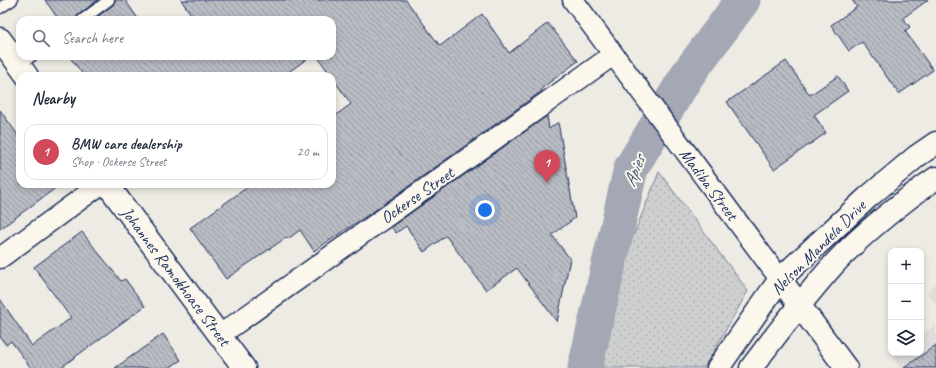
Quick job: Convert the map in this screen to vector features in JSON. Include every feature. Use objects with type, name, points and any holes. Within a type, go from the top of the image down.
[{"type":"main road","points":[[0,39],[16,56]]},
{"type":"main road","name":"Nelson Mandela Drive","points":[[718,368],[780,279],[867,198],[917,156],[936,143]]},
{"type":"main road","name":"Nelson Mandela Drive","points":[[751,368],[799,306],[837,262],[878,224],[936,178]]},
{"type":"main road","name":"Johannes Ramokhoase Street","points":[[110,188],[244,368]]},
{"type":"main road","name":"Madiba Street","points":[[780,279],[846,368]]},
{"type":"street","name":"Madiba Street","points":[[573,0],[780,279]]},
{"type":"street","name":"Ockerse Street","points":[[220,335],[613,54]]},
{"type":"street","points":[[0,258],[96,188]]},
{"type":"lane","points":[[0,8],[12,0]]},
{"type":"lane","points":[[87,16],[109,0]]},
{"type":"shaded area","points":[[659,172],[748,291],[704,368],[595,368],[609,296]]},
{"type":"shaded area","points":[[936,283],[936,305],[927,292]]},
{"type":"shaded area","points":[[936,324],[936,368],[900,368],[892,356],[924,356],[924,333]]},
{"type":"building","points":[[45,0],[98,0],[78,16],[56,16]]},
{"type":"building","points":[[115,0],[125,0],[136,16],[98,16],[113,5]]},
{"type":"building","points":[[181,0],[406,0],[440,46],[482,14],[509,53],[548,23],[578,61],[542,88],[542,91],[374,211],[314,251],[300,230],[288,239],[287,237],[226,279],[190,228],[246,188],[336,188],[336,115],[351,104],[336,83],[336,72],[328,72],[320,60],[336,60],[336,16],[192,16]]},
{"type":"building","points":[[852,0],[928,0],[903,18],[910,27],[905,31],[933,70],[899,94],[862,42],[849,51],[831,25],[857,7]]},
{"type":"building","points":[[72,60],[305,60],[289,72],[81,72]]},
{"type":"building","points":[[786,61],[810,95],[838,76],[848,91],[814,115],[826,133],[774,169],[727,102]]},
{"type":"building","points":[[0,110],[16,132],[16,188],[56,188],[0,229]]},
{"type":"building","points":[[547,116],[549,129],[558,122],[575,218],[552,235],[570,259],[557,322],[517,268],[486,290],[446,236],[424,252],[406,226],[396,233],[391,227]]},
{"type":"building","points":[[82,232],[121,281],[125,279],[145,306],[60,368],[31,368],[11,341],[6,345],[0,337],[0,299],[32,346],[71,318],[34,267]]},
{"type":"building","points":[[163,334],[181,360],[169,368],[115,368]]},
{"type":"building","points":[[936,345],[936,368],[904,368],[921,356],[924,356],[924,354]]},
{"type":"waterway","name":"Apies","points":[[585,368],[631,168],[688,74],[743,0]]},
{"type":"place","name":"BMW care dealership","points":[[547,183]]}]
